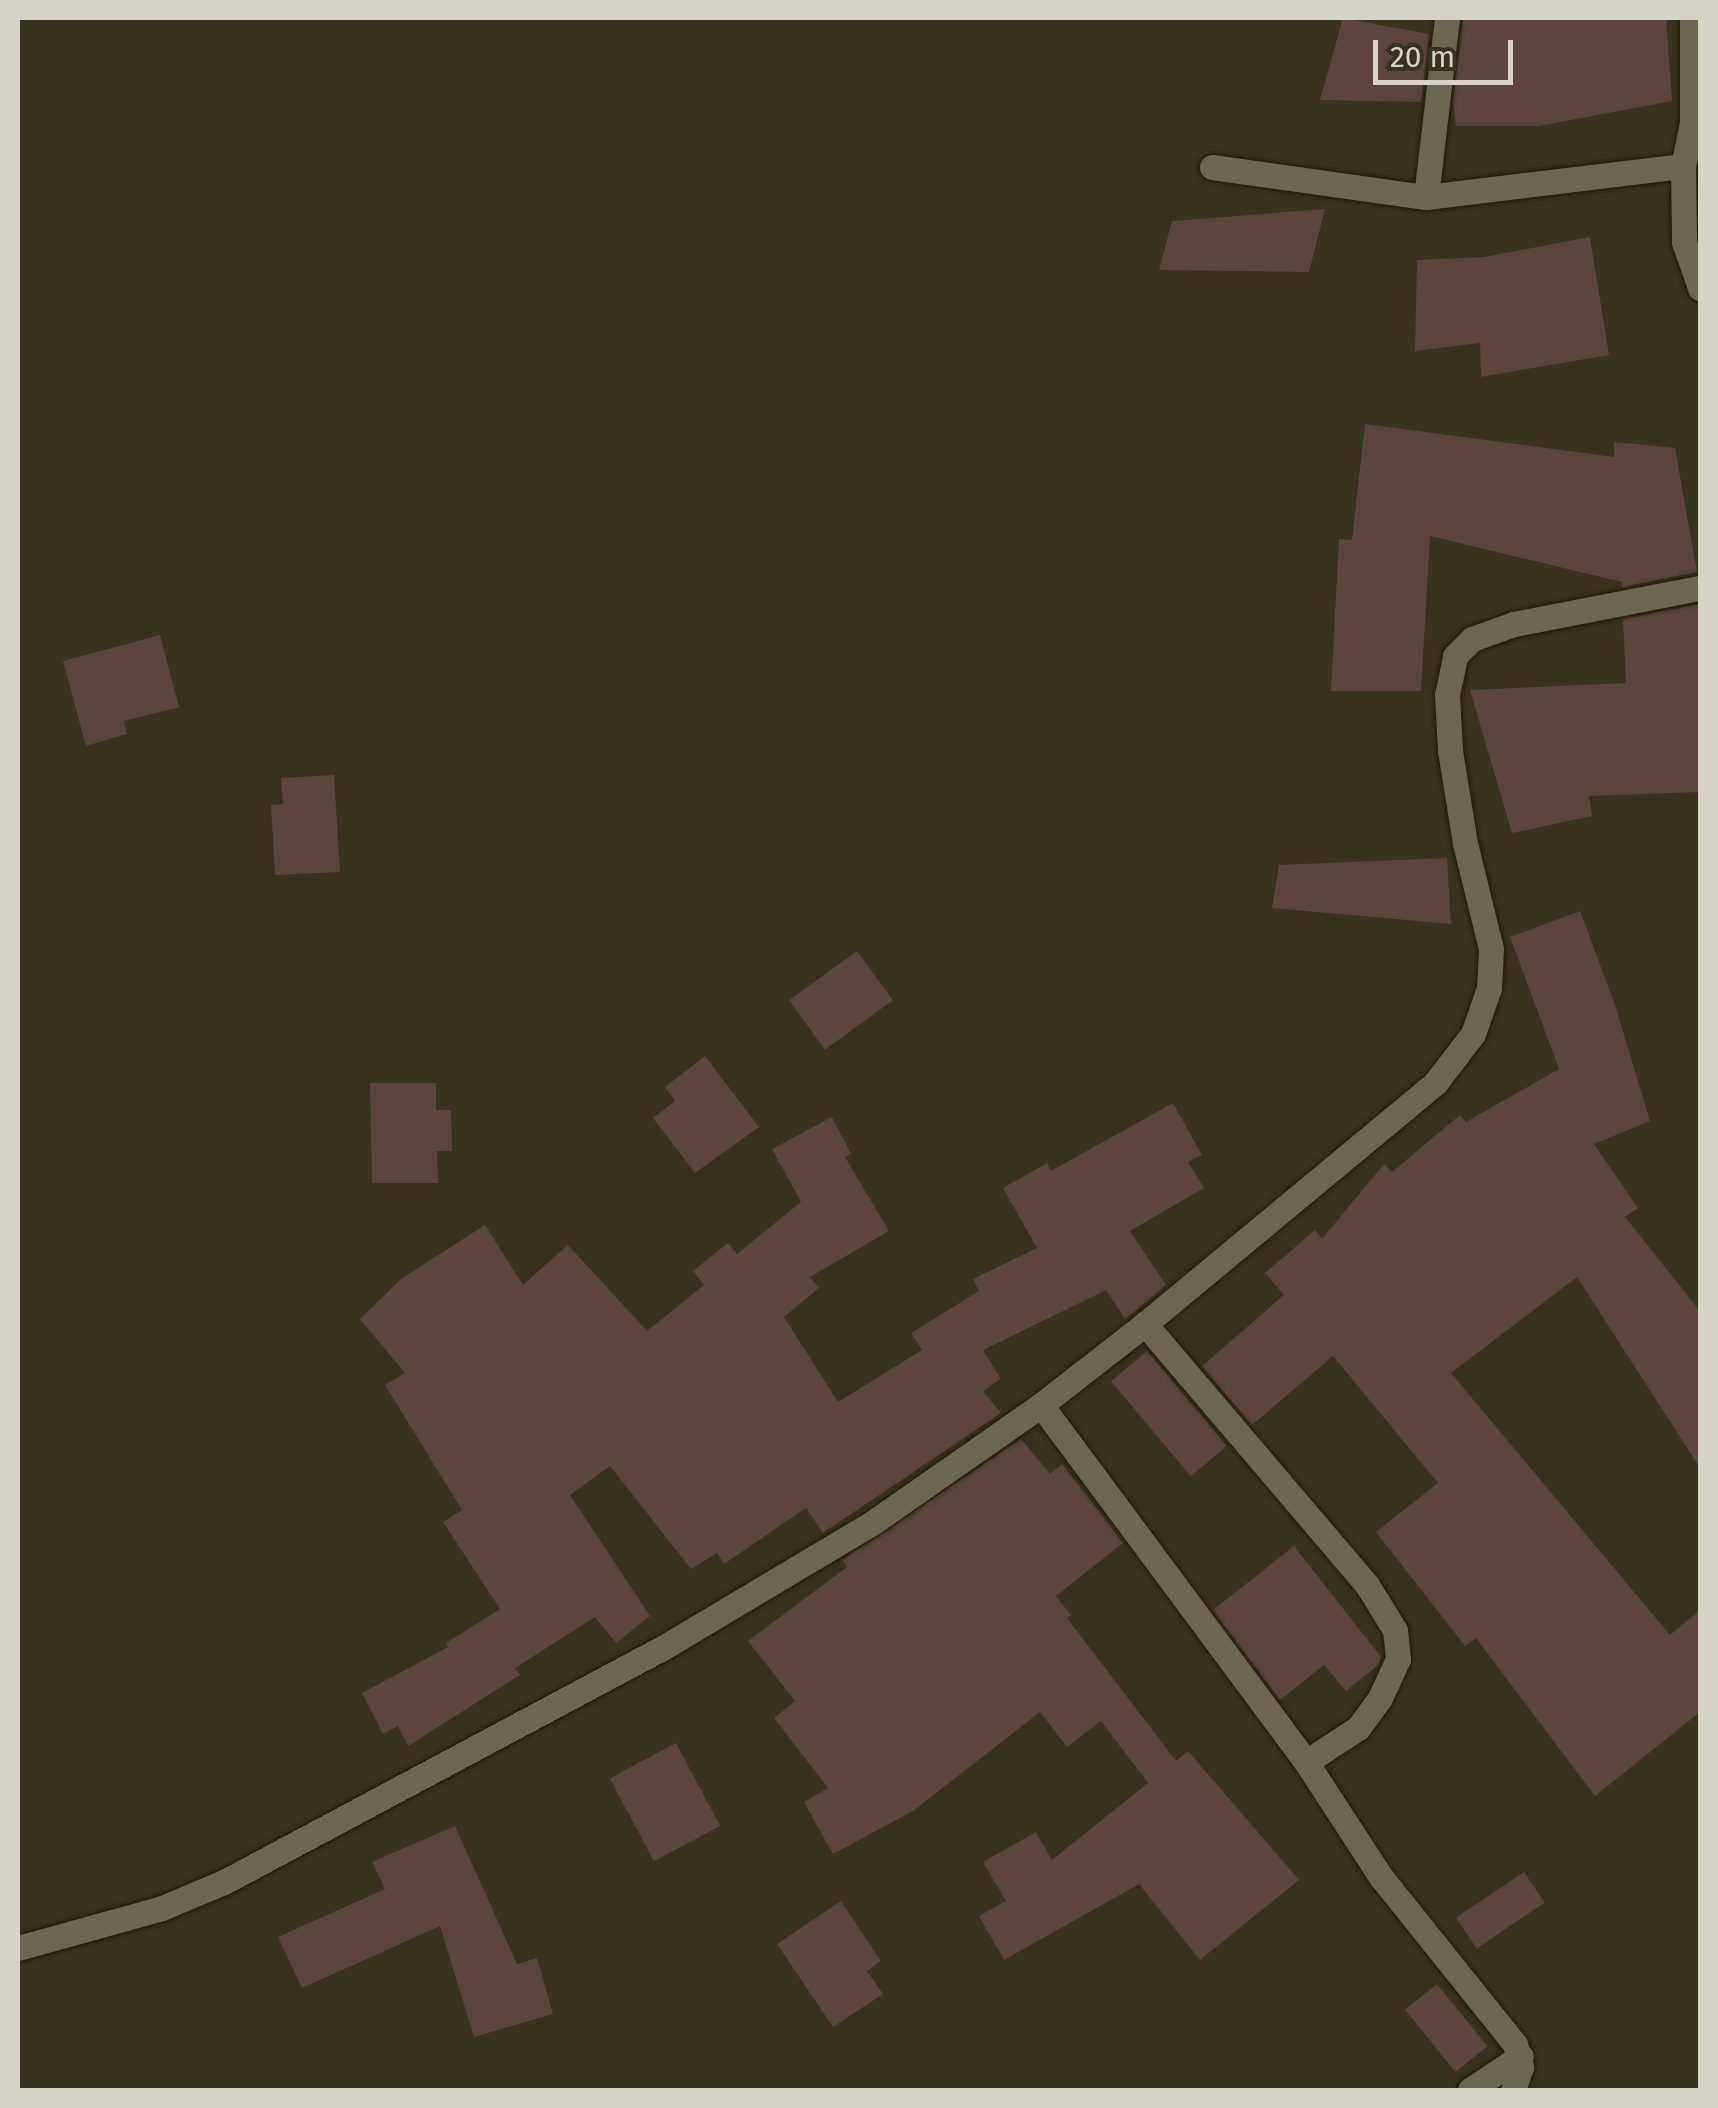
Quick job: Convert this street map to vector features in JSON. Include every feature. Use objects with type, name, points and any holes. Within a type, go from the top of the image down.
[{"type":"street","points":[[1426,197],[1447,18]]},
{"type":"street","points":[[1692,18],[1692,123],[1683,166],[1684,242],[1700,288]]},
{"type":"street","points":[[1212,167],[1426,197],[1683,166]]},
{"type":"street","points":[[18,1948],[162,1908],[282,1854],[784,1578],[1041,1405],[1145,1324],[1436,1082],[1473,1034],[1489,988],[1490,949],[1465,843],[1450,750],[1447,695],[1455,656],[1472,639],[1514,624],[1700,588]]},
{"type":"street","points":[[1145,1324],[1367,1584],[1395,1630],[1398,1659],[1380,1698],[1358,1728],[1306,1762]]},
{"type":"street","points":[[1041,1405],[1306,1762],[1381,1878],[1521,2056],[1514,2090]]},
{"type":"street","points":[[1470,2090],[1521,2056]]},
{"type":"building","points":[[1343,18],[1429,34],[1421,102],[1320,100]]},
{"type":"building","points":[[1463,18],[1666,18],[1672,101],[1539,126],[1456,126],[1453,103]]},
{"type":"building","points":[[1325,209],[1309,272],[1159,270],[1172,221]]},
{"type":"building","points":[[1590,237],[1609,355],[1481,377],[1480,343],[1415,351],[1417,260],[1484,257]]},
{"type":"building","points":[[1365,424],[1614,457],[1614,442],[1675,448],[1697,572],[1622,587],[1622,582],[1430,536],[1421,691],[1331,691],[1339,539],[1352,540]]},
{"type":"building","points":[[1700,604],[1700,792],[1589,796],[1592,816],[1512,833],[1470,690],[1626,683],[1623,619]]},
{"type":"building","points":[[160,635],[179,707],[124,721],[127,734],[86,746],[63,661]]},
{"type":"building","points":[[334,775],[340,872],[275,875],[271,805],[283,804],[281,778]]},
{"type":"building","points":[[1447,858],[1451,924],[1272,908],[1279,865]]},
{"type":"building","points":[[1580,911],[1615,1005],[1650,1121],[1594,1144],[1638,1208],[1625,1217],[1700,1311],[1700,1468],[1577,1277],[1451,1373],[1670,1635],[1700,1610],[1700,1712],[1595,1796],[1476,1638],[1465,1646],[1376,1532],[1438,1483],[1333,1356],[1252,1425],[1202,1366],[1284,1295],[1265,1273],[1315,1230],[1322,1239],[1384,1164],[1392,1172],[1460,1115],[1466,1122],[1559,1069],[1510,937]]},
{"type":"building","points":[[857,951],[893,1000],[825,1050],[789,1000]]},
{"type":"building","points":[[705,1056],[759,1127],[695,1173],[653,1118],[675,1101],[665,1087]]},
{"type":"building","points":[[370,1083],[436,1083],[436,1110],[451,1110],[452,1151],[437,1151],[438,1183],[372,1183]]},
{"type":"building","points":[[1173,1103],[1202,1155],[1188,1162],[1204,1188],[1130,1231],[1166,1285],[1125,1319],[1106,1290],[983,1350],[1001,1379],[983,1391],[1001,1413],[823,1533],[806,1508],[724,1564],[717,1553],[691,1569],[610,1466],[570,1495],[650,1616],[616,1643],[595,1617],[515,1668],[520,1675],[408,1746],[398,1726],[383,1734],[362,1693],[448,1647],[446,1643],[500,1609],[443,1522],[462,1510],[385,1385],[405,1373],[360,1319],[401,1279],[485,1225],[523,1285],[568,1245],[647,1331],[704,1285],[693,1271],[728,1243],[737,1254],[801,1202],[772,1149],[832,1117],[851,1154],[845,1157],[889,1231],[810,1277],[819,1288],[784,1317],[838,1402],[922,1350],[911,1333],[979,1291],[973,1279],[1037,1248],[1003,1188],[1047,1163],[1051,1171]]},
{"type":"building","points":[[1147,1351],[1227,1446],[1191,1476],[1111,1381]]},
{"type":"building","points":[[1021,1439],[1050,1474],[1062,1464],[1123,1543],[1056,1596],[1071,1615],[1067,1618],[1176,1761],[1188,1751],[1299,1880],[1200,1960],[1139,1884],[1004,1960],[979,1916],[1006,1901],[983,1862],[1036,1832],[1052,1860],[1148,1783],[1101,1721],[1067,1747],[1040,1712],[913,1811],[833,1854],[804,1802],[828,1788],[774,1718],[795,1701],[748,1641],[847,1567],[842,1560]]},
{"type":"building","points":[[1294,1546],[1381,1657],[1377,1666],[1346,1691],[1324,1665],[1280,1700],[1213,1610]]},
{"type":"building","points":[[676,1743],[720,1826],[654,1861],[610,1778]]},
{"type":"building","points":[[455,1826],[517,1964],[537,1958],[553,2014],[474,2037],[440,1926],[302,1988],[278,1937],[385,1889],[372,1862]]},
{"type":"building","points":[[1524,1872],[1545,1903],[1477,1949],[1456,1918]]},
{"type":"building","points":[[841,1901],[881,1961],[867,1971],[883,1994],[833,2027],[777,1944]]},
{"type":"building","points":[[1437,1984],[1487,2046],[1455,2072],[1405,2010]]}]
